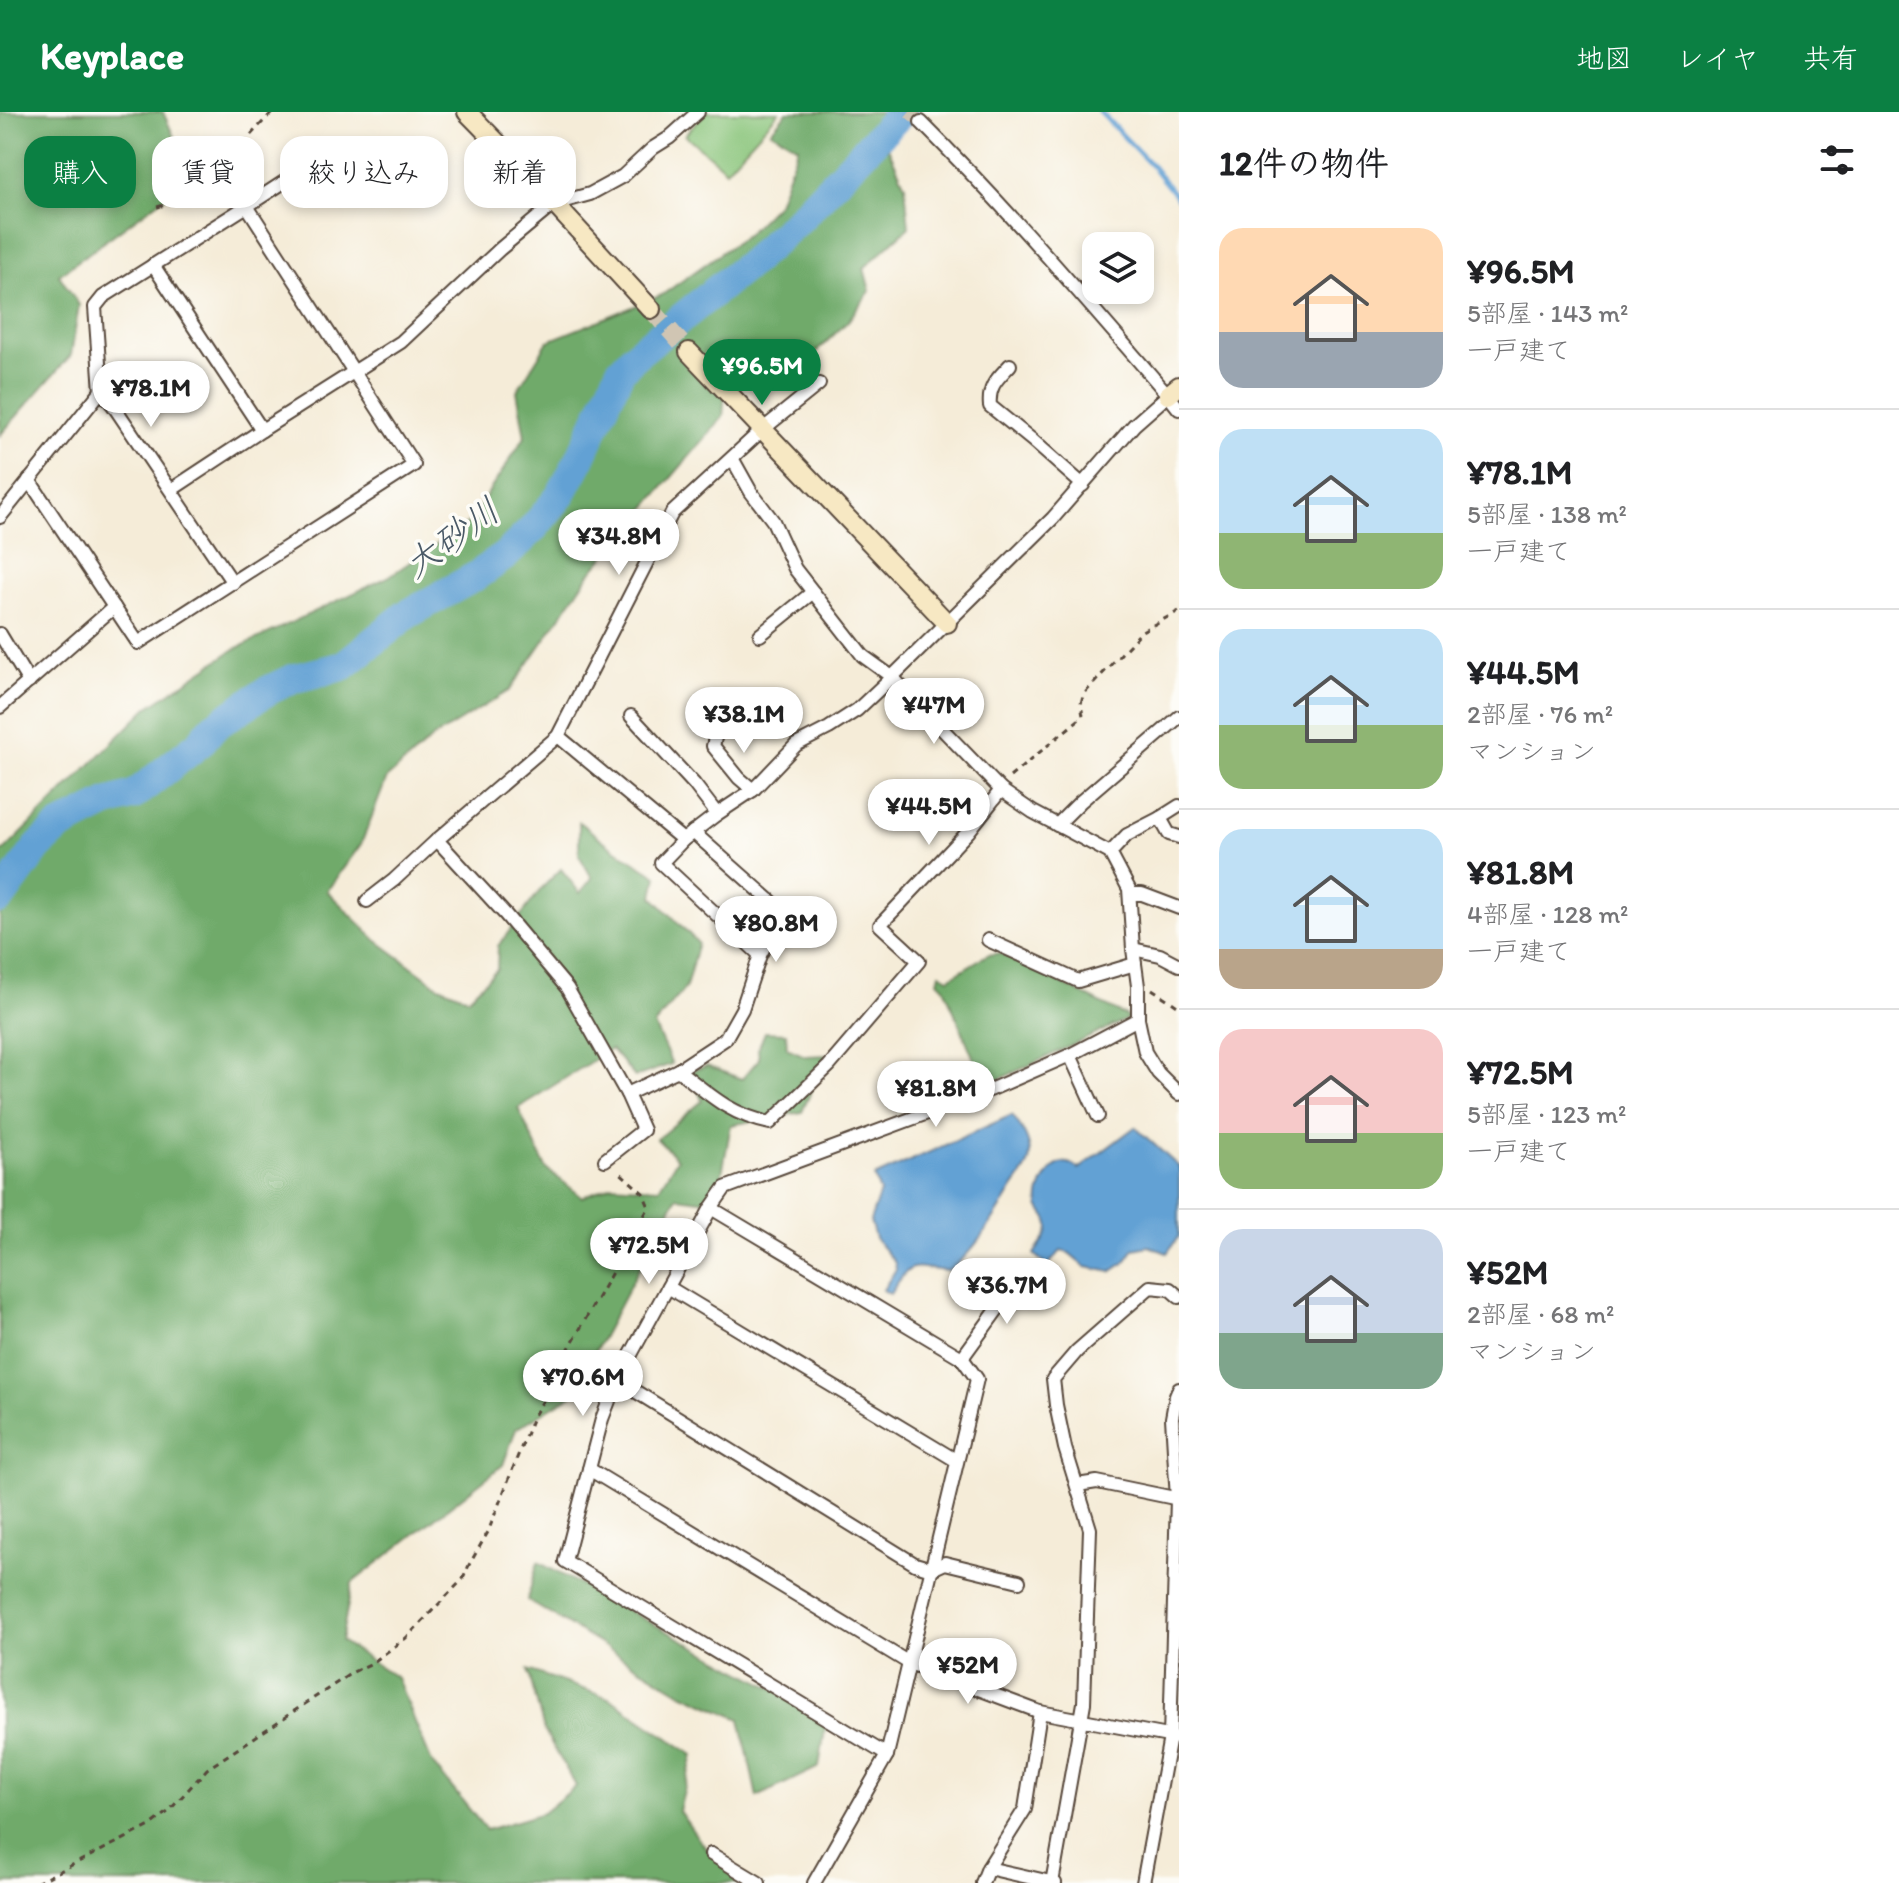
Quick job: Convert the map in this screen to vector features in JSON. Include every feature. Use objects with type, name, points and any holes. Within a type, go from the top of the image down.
[{"type":"street","points":[[467,112],[490,136]]},
{"type":"street","points":[[576,198],[623,176],[698,112]]},
{"type":"street","points":[[760,955],[661,863],[688,836],[753,790],[796,745],[857,710],[1053,518],[1134,425],[1175,397],[965,166],[921,122]]},
{"type":"street","points":[[233,583],[101,391],[95,307],[103,297],[244,208]]},
{"type":"street","points":[[29,480],[138,643],[414,465],[248,208]]},
{"type":"street","points":[[171,490],[401,342],[500,249],[549,208]]},
{"type":"street","points":[[558,208],[651,309]]},
{"type":"street","points":[[153,265],[262,430]]},
{"type":"street","points":[[689,352],[947,623]]},
{"type":"street","points":[[1010,365],[993,383],[989,394],[990,406],[1083,485]]},
{"type":"street","points":[[367,901],[558,736],[672,513],[762,430],[819,384]]},
{"type":"street","points":[[0,517],[101,391]]},
{"type":"street","points":[[732,458],[751,492],[773,521],[795,569],[863,656],[892,677],[1001,790],[1033,812],[1110,853],[1130,894],[1138,1019],[1145,1052],[1158,1073],[1179,1094]]},
{"type":"street","points":[[760,635],[813,592]]},
{"type":"street","points":[[0,707],[114,607]]},
{"type":"street","points":[[0,634],[29,682]]},
{"type":"street","points":[[631,716],[694,784],[717,814]]},
{"type":"street","points":[[1057,825],[1179,717]]},
{"type":"street","points":[[729,720],[716,734],[713,746],[753,790]]},
{"type":"street","points":[[558,736],[772,902]]},
{"type":"street","points":[[678,1070],[724,1107],[748,1118],[770,1123],[829,1066],[919,961],[880,925],[968,832],[1001,790]]},
{"type":"street","points":[[1110,853],[1127,835],[1179,806]]},
{"type":"street","points":[[1160,818],[1169,834],[1179,837]]},
{"type":"street","points":[[437,840],[567,988],[627,1094],[643,1130],[605,1160]]},
{"type":"street","points":[[1130,894],[1142,894],[1179,908]]},
{"type":"street","points":[[627,1094],[678,1070],[725,1039],[742,1009],[760,955],[776,924]]},
{"type":"street","points":[[988,940],[1078,981],[1135,964]]},
{"type":"street","points":[[1133,949],[1160,955],[1179,965]]},
{"type":"street","points":[[887,1755],[565,1561],[602,1419],[617,1380],[725,1188],[992,1089],[1070,1055],[1138,1019]]},
{"type":"street","points":[[1070,1055],[1098,1116]]},
{"type":"street","points":[[711,1208],[962,1358],[977,1379],[887,1755],[814,1883]]},
{"type":"street","points":[[962,1358],[1023,1274]]},
{"type":"street","points":[[668,1287],[957,1461]]},
{"type":"street","points":[[988,1868],[1053,1883],[1084,1703],[1090,1529],[1065,1448],[1053,1379],[1077,1351],[1150,1287],[1170,1289],[1179,1297]]},
{"type":"street","points":[[617,1380],[915,1564],[932,1569],[945,1563],[1019,1581]]},
{"type":"street","points":[[1143,1883],[1174,1738],[1178,1499],[1172,1418],[1179,1389]]},
{"type":"street","points":[[589,1469],[909,1663],[1040,1712],[1174,1738]]},
{"type":"street","points":[[1077,1485],[1097,1482],[1178,1499]]},
{"type":"street","points":[[982,1883],[1025,1809],[1040,1712]]},
{"type":"street","points":[[711,1854],[759,1883]]},
{"type":"path","points":[[250,136],[273,112]]},
{"type":"path","points":[[1001,790],[1006,781],[1083,716],[1083,695],[1142,631],[1179,611]]},
{"type":"path","points":[[1138,986],[1147,986],[1179,1007]]},
{"type":"path","points":[[36,1883],[150,1826],[168,1812],[207,1769],[406,1638],[463,1579],[488,1532],[533,1417],[649,1207],[643,1193],[605,1160]]},
{"type":"green space","points":[[0,112],[163,112],[174,136],[152,136],[152,206],[59,275],[79,305],[71,355],[0,435]]},
{"type":"green space","points":[[706,112],[779,112],[726,170],[685,135]]},
{"type":"green space","points":[[787,112],[895,112],[888,148],[905,185],[909,227],[864,268],[870,291],[848,321],[813,355],[794,358],[780,366],[727,363],[723,417],[591,572],[510,690],[434,737],[387,778],[361,844],[327,891],[376,940],[437,985],[468,998],[497,969],[498,946],[542,888],[561,869],[580,893],[592,878],[579,855],[579,822],[657,876],[653,897],[698,943],[686,987],[654,1025],[672,1064],[635,1077],[611,1049],[518,1108],[546,1168],[582,1197],[612,1185],[659,1188],[677,1159],[657,1139],[702,1101],[691,1071],[707,1066],[742,1079],[759,1059],[758,1049],[765,1032],[786,1033],[787,1048],[805,1056],[827,1055],[802,1112],[731,1125],[721,1179],[708,1201],[677,1197],[572,1395],[516,1429],[503,1465],[352,1583],[341,1641],[397,1678],[432,1763],[486,1830],[543,1813],[576,1786],[544,1730],[528,1670],[609,1698],[693,1755],[679,1811],[700,1841],[738,1883],[0,1883],[0,852],[147,708],[233,650],[388,577],[468,523],[525,437],[517,391],[548,341],[662,295],[746,235],[778,203],[798,147],[771,131]]},
{"type":"green space","points":[[1001,953],[1130,1018],[985,1086],[944,987],[938,981],[940,973],[949,978],[987,955]]},
{"type":"green space","points":[[538,1562],[827,1717],[819,1767],[757,1797],[740,1719],[682,1693],[527,1600]]},
{"type":"water","points":[[1012,1115],[1026,1139],[1030,1159],[984,1233],[967,1255],[948,1271],[913,1268],[903,1275],[890,1294],[883,1290],[896,1269],[895,1263],[875,1238],[870,1221],[880,1192],[874,1177]]},
{"type":"water","points":[[1135,1127],[1179,1167],[1179,1236],[1167,1253],[1149,1246],[1134,1249],[1124,1263],[1111,1272],[1086,1267],[1069,1253],[1061,1251],[1047,1266],[1034,1254],[1049,1230],[1039,1199],[1046,1178],[1062,1163],[1079,1169]]},
{"type":"waterway","name":"大砂川","points":[[0,899],[38,847],[60,827],[107,803],[134,795],[200,743],[213,727],[267,691],[292,679],[343,666],[406,615],[478,575],[506,555],[560,496],[620,371],[801,217],[902,112]]},
{"type":"waterway","points":[[1100,112],[1152,166],[1179,200]]},
{"type":"tunnel","points":[[909,112],[921,122]]},
{"type":"tunnel","points":[[651,309],[689,352]]}]
